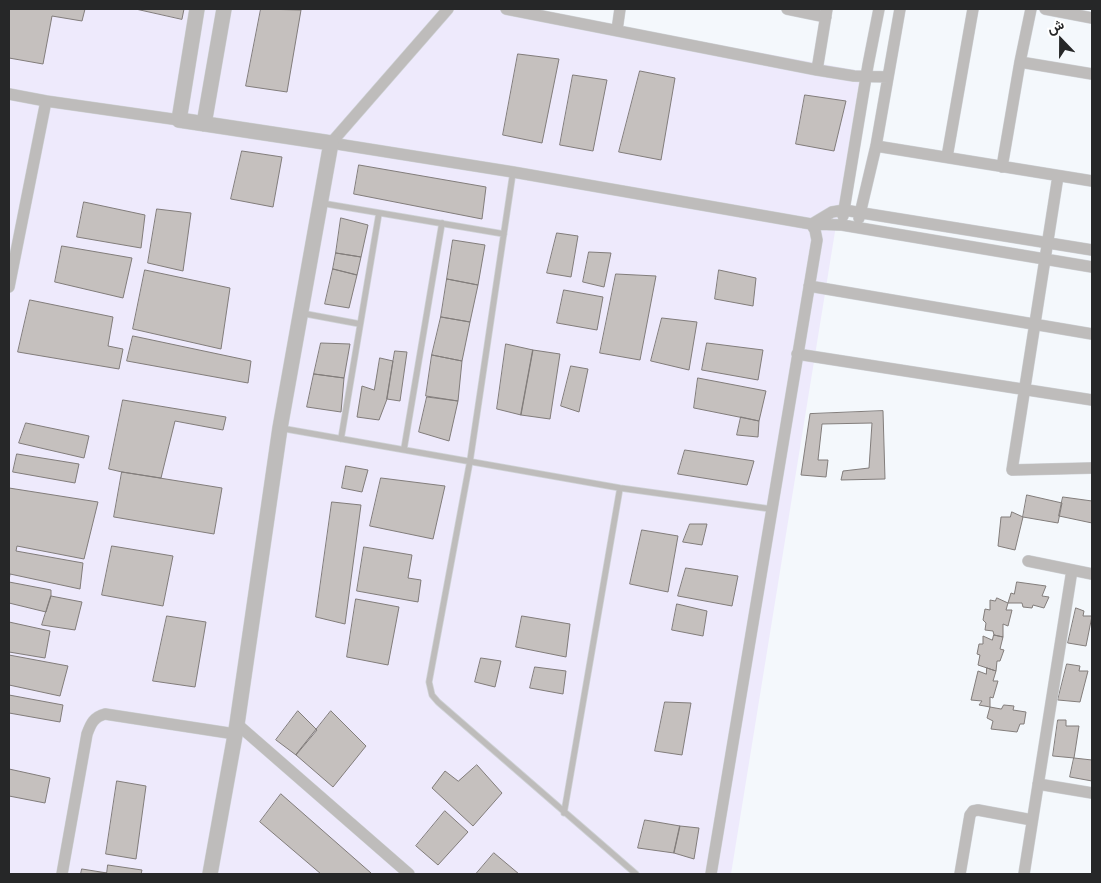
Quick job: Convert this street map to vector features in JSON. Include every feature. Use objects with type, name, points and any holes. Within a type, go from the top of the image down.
[{"type":"street","points":[[179,120],[197,9]]},
{"type":"street","points":[[204,124],[224,9]]},
{"type":"street","points":[[210,874],[236,729],[280,428],[331,143],[448,9]]},
{"type":"street","points":[[506,9],[556,13],[616,30],[817,70],[888,77]]},
{"type":"street","points":[[616,30],[620,9]]},
{"type":"street","points":[[787,9],[826,13],[817,70]]},
{"type":"street","points":[[842,225],[866,76],[879,9]]},
{"type":"street","points":[[857,227],[876,146],[900,9]]},
{"type":"street","points":[[947,158],[973,9]]},
{"type":"street","points":[[1002,167],[1031,9]]},
{"type":"street","points":[[1045,9],[1092,18]]},
{"type":"street","points":[[1020,62],[1092,74]]},
{"type":"street","points":[[9,94],[513,172],[811,224],[857,227],[1092,267]]},
{"type":"street","points":[[9,287],[46,101]]},
{"type":"street","points":[[876,146],[1092,182]]},
{"type":"street","points":[[1058,176],[1012,470],[1092,468]]},
{"type":"street","points":[[811,224],[832,212],[844,210],[1092,250]]},
{"type":"street","points":[[711,874],[809,286],[816,240],[811,224]]},
{"type":"street","points":[[809,286],[1092,334]]},
{"type":"street","points":[[797,354],[1092,400]]},
{"type":"street","points":[[1028,560],[1092,574]]},
{"type":"street","points":[[1024,874],[1072,570]]},
{"type":"street","points":[[62,874],[87,734],[92,721],[98,716],[105,714],[236,729],[410,874]]},
{"type":"street","points":[[1038,784],[1092,793]]},
{"type":"street","points":[[960,874],[970,815],[973,811],[978,810],[1032,820]]},
{"type":"lane","points":[[513,172],[470,461],[429,676],[430,688],[438,702],[636,874]]},
{"type":"lane","points":[[320,203],[504,234]]},
{"type":"lane","points":[[341,439],[379,213]]},
{"type":"lane","points":[[404,450],[442,224]]},
{"type":"lane","points":[[301,313],[360,324]]},
{"type":"lane","points":[[280,428],[620,488],[771,509]]},
{"type":"lane","points":[[564,813],[620,488]]},
{"type":"shaded area","points":[[9,9],[520,9],[861,71],[731,874],[9,874]]},
{"type":"building","points":[[9,9],[85,9],[82,21],[52,16],[43,64],[9,58]]},
{"type":"building","points":[[136,9],[184,9],[182,19]]},
{"type":"building","points":[[261,9],[301,10],[287,92],[246,86]]},
{"type":"building","points":[[518,54],[559,59],[542,143],[503,135]]},
{"type":"building","points":[[640,71],[675,78],[661,160],[619,152]]},
{"type":"building","points":[[573,75],[607,80],[593,151],[560,145]]},
{"type":"building","points":[[805,95],[846,101],[834,151],[796,144]]},
{"type":"building","points":[[242,151],[282,157],[273,207],[231,199]]},
{"type":"building","points":[[359,165],[486,187],[482,219],[354,194]]},
{"type":"building","points":[[84,202],[145,215],[141,248],[77,237]]},
{"type":"building","points":[[157,209],[191,213],[183,271],[148,263]]},
{"type":"building","points":[[341,218],[368,225],[361,257],[336,253]]},
{"type":"building","points":[[557,233],[578,236],[571,277],[547,273]]},
{"type":"building","points":[[453,240],[485,245],[478,285],[447,279]]},
{"type":"building","points":[[62,246],[132,258],[123,298],[55,282]]},
{"type":"building","points":[[589,252],[611,253],[604,287],[583,282]]},
{"type":"building","points":[[336,253],[361,257],[357,275],[333,269]]},
{"type":"building","points":[[333,269],[357,275],[349,308],[325,304]]},
{"type":"building","points":[[145,270],[230,288],[221,349],[133,329]]},
{"type":"building","points":[[719,270],[756,278],[753,306],[715,299]]},
{"type":"building","points":[[616,274],[656,276],[640,360],[600,353]]},
{"type":"building","points":[[447,279],[478,285],[470,322],[441,317]]},
{"type":"building","points":[[564,290],[603,297],[597,330],[557,323]]},
{"type":"building","points":[[30,300],[113,317],[108,346],[123,349],[119,369],[18,352]]},
{"type":"building","points":[[441,317],[470,322],[462,361],[432,355]]},
{"type":"building","points":[[662,318],[697,322],[689,370],[651,361]]},
{"type":"building","points":[[133,336],[251,361],[248,383],[127,361]]},
{"type":"building","points":[[321,343],[350,344],[344,378],[314,374]]},
{"type":"building","points":[[707,343],[763,350],[758,380],[702,370]]},
{"type":"building","points":[[506,344],[533,350],[521,415],[497,409]]},
{"type":"building","points":[[533,350],[560,354],[550,419],[521,415]]},
{"type":"building","points":[[395,351],[407,352],[400,401],[387,399]]},
{"type":"building","points":[[432,355],[462,361],[458,401],[426,396]]},
{"type":"building","points":[[380,358],[393,361],[387,399],[379,420],[357,417],[362,386],[374,390]]},
{"type":"building","points":[[571,366],[588,369],[579,412],[561,406]]},
{"type":"building","points":[[314,374],[344,378],[341,412],[307,407]]},
{"type":"building","points":[[698,378],[766,391],[759,421],[694,408]]},
{"type":"building","points":[[427,397],[458,401],[449,441],[419,432]]},
{"type":"building","points":[[123,400],[226,417],[223,430],[175,421],[161,478],[109,469]]},
{"type":"building","points":[[883,411],[885,479],[841,480],[843,471],[869,468],[872,423],[822,424],[818,460],[828,460],[826,477],[801,475],[810,414]]},
{"type":"building","points":[[741,417],[759,421],[758,437],[737,435]]},
{"type":"building","points":[[26,423],[89,436],[84,458],[19,443]]},
{"type":"building","points":[[685,450],[754,461],[747,485],[678,474]]},
{"type":"building","points":[[17,454],[79,464],[75,483],[13,472]]},
{"type":"building","points":[[346,466],[368,470],[362,492],[342,488]]},
{"type":"building","points":[[122,472],[222,488],[214,534],[114,517]]},
{"type":"building","points":[[381,478],[445,486],[433,539],[370,526]]},
{"type":"building","points":[[9,488],[98,502],[84,559],[17,546],[16,551],[83,563],[80,589],[10,574],[9,581]]},
{"type":"building","points":[[1027,495],[1062,503],[1058,523],[1023,517]]},
{"type":"building","points":[[1063,497],[1092,501],[1092,523],[1059,516]]},
{"type":"building","points":[[332,502],[361,505],[345,624],[316,617]]},
{"type":"building","points":[[1012,512],[1023,517],[1015,550],[998,546],[1001,517],[1010,517]]},
{"type":"building","points":[[690,524],[707,524],[702,545],[683,542]]},
{"type":"building","points":[[642,530],[678,536],[668,592],[630,584]]},
{"type":"building","points":[[112,546],[173,556],[163,606],[102,595]]},
{"type":"building","points":[[364,547],[412,555],[408,578],[421,580],[418,602],[357,591]]},
{"type":"building","points":[[686,568],[738,576],[732,606],[678,596]]},
{"type":"building","points":[[9,582],[51,590],[46,612],[9,603]]},
{"type":"building","points":[[1017,582],[1046,586],[1042,596],[1049,597],[1044,608],[1033,605],[1032,608],[1023,607],[1022,603],[1008,603],[1011,593],[1014,594]]},
{"type":"building","points":[[51,596],[82,602],[75,630],[42,625]]},
{"type":"building","points":[[997,598],[1008,603],[1006,610],[1012,610],[1008,626],[1003,624],[1003,637],[994,635],[993,631],[985,630],[986,623],[983,620],[985,609],[990,610],[990,600],[995,601]]},
{"type":"building","points":[[356,599],[399,607],[388,665],[347,657]]},
{"type":"building","points":[[677,604],[707,611],[703,636],[672,630]]},
{"type":"building","points":[[1076,608],[1084,611],[1083,616],[1092,616],[1086,646],[1068,643]]},
{"type":"building","points":[[167,616],[206,622],[195,687],[153,681]]},
{"type":"building","points":[[522,616],[570,624],[566,657],[516,647]]},
{"type":"building","points":[[9,622],[50,631],[45,658],[9,652]]},
{"type":"building","points":[[994,635],[1003,637],[1000,649],[1004,650],[1000,661],[997,661],[996,671],[978,665],[980,655],[977,654],[979,644],[983,644],[983,636],[992,640]]},
{"type":"building","points":[[9,655],[68,666],[60,696],[9,685]]},
{"type":"building","points":[[481,658],[501,661],[495,687],[475,682]]},
{"type":"building","points":[[1067,664],[1080,666],[1079,671],[1088,671],[1080,702],[1058,700]]},
{"type":"building","points":[[535,667],[566,671],[563,694],[530,688]]},
{"type":"building","points":[[987,668],[996,671],[993,681],[998,681],[993,698],[990,697],[990,707],[979,705],[982,701],[971,700],[978,671],[986,674]]},
{"type":"building","points":[[9,695],[63,705],[60,722],[9,713]]},
{"type":"building","points":[[665,702],[691,703],[682,755],[655,751]]},
{"type":"building","points":[[1004,705],[1014,706],[1013,710],[1026,712],[1024,724],[1020,724],[1017,732],[991,729],[993,721],[987,718],[990,707],[1001,709]]},
{"type":"building","points":[[298,711],[317,730],[296,755],[276,740]]},
{"type":"building","points":[[331,711],[366,746],[333,787],[296,755]]},
{"type":"building","points":[[1058,720],[1066,720],[1066,726],[1079,726],[1074,758],[1053,756]]},
{"type":"building","points":[[1074,758],[1092,760],[1092,781],[1070,777]]},
{"type":"building","points":[[477,765],[502,793],[473,826],[432,788],[445,771],[458,781]]},
{"type":"building","points":[[9,769],[50,778],[45,803],[9,796]]},
{"type":"building","points":[[117,781],[146,786],[136,859],[106,854]]},
{"type":"building","points":[[281,794],[371,873],[321,874],[260,822]]},
{"type":"building","points":[[445,811],[468,832],[438,865],[416,846]]},
{"type":"building","points":[[645,820],[680,826],[674,853],[638,848]]},
{"type":"building","points":[[680,826],[699,828],[694,859],[674,853]]},
{"type":"building","points":[[494,853],[519,874],[476,874]]},
{"type":"building","points":[[108,865],[142,870],[141,874],[107,874]]},
{"type":"building","points":[[82,869],[107,873],[81,874]]}]
